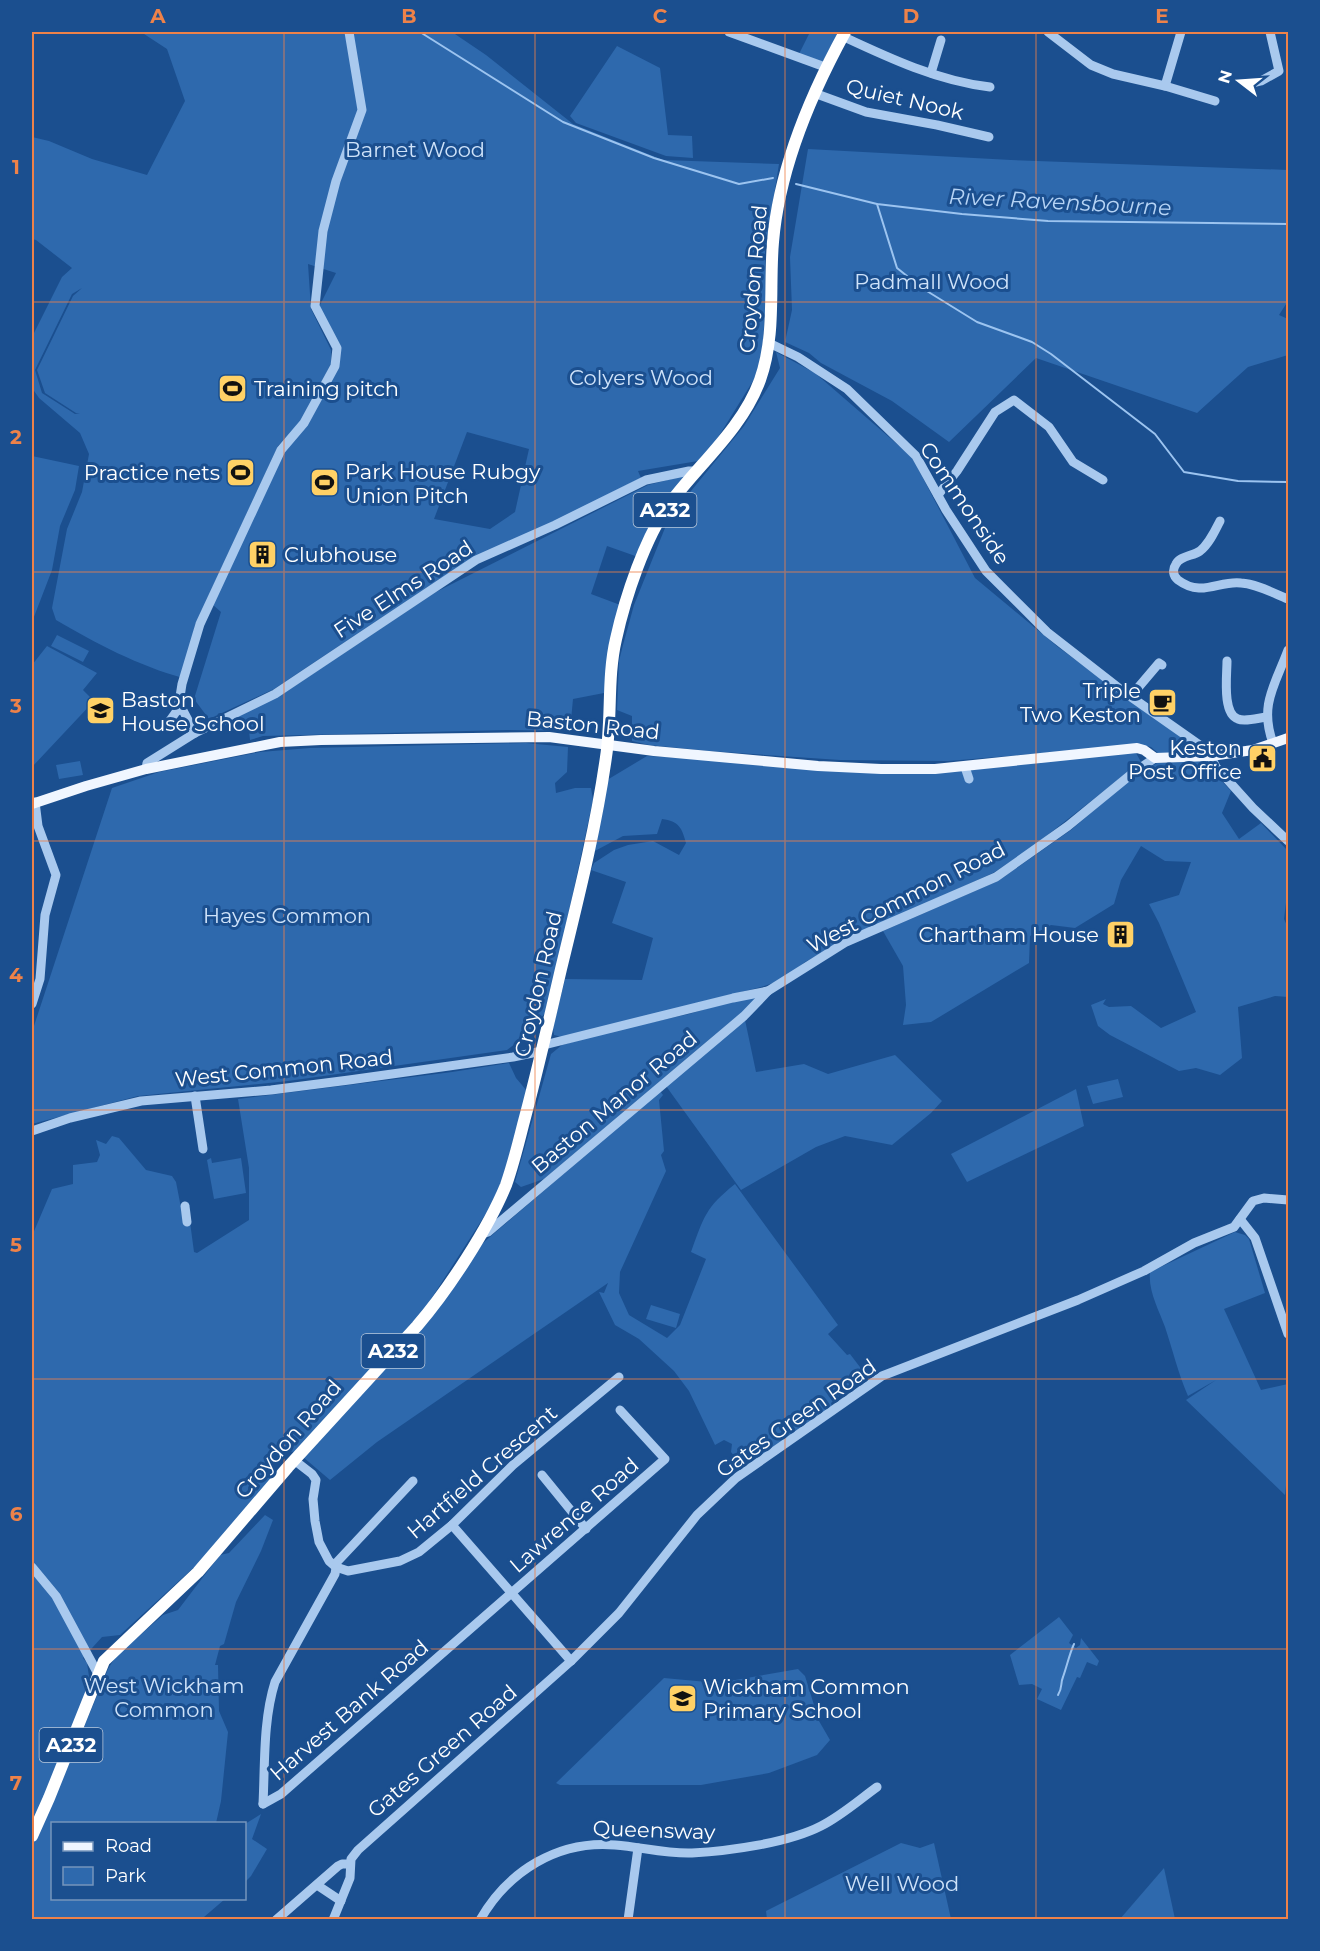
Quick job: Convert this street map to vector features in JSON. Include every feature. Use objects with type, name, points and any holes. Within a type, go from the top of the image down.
[{"type":"highway","name":"Croydon Road","points":[[32,1836],[98,1674],[110,1654],[206,1564],[294,1460],[423,1318],[480,1233],[506,1183],[543,1048],[587,859],[608,744],[612,655],[628,597],[658,523],[667,507],[729,433],[752,398],[761,377],[769,343],[773,243],[778,204],[794,148],[814,93],[843,34]]},
{"type":"main road","name":"Baston Road","points":[[33,803],[146,769],[221,753],[287,742],[365,738],[549,737],[818,766],[881,769],[935,769],[1137,748],[1155,758]]},
{"type":"main road","points":[[1155,758],[1245,752],[1288,738]]},
{"type":"street","points":[[195,733],[179,703],[182,684],[200,624],[281,450],[304,423],[334,366],[337,348],[315,306],[323,231],[336,181],[362,110],[349,32]]},
{"type":"street","points":[[729,32],[825,67]]},
{"type":"street","points":[[1048,32],[1091,65],[1113,74],[1215,101]]},
{"type":"street","points":[[1063,44],[1066,32]]},
{"type":"street","points":[[1165,86],[1181,32]]},
{"type":"street","points":[[1250,84],[1279,71],[1270,32]]},
{"type":"street","points":[[843,34],[931,73],[969,84],[990,87]]},
{"type":"street","points":[[931,73],[941,40]]},
{"type":"street","name":"Quiet Nook","points":[[814,93],[866,112],[989,137]]},
{"type":"street","name":"Commonside","points":[[769,343],[798,357],[847,388],[916,456],[986,571],[1047,632],[1206,749],[1216,767],[1288,841]]},
{"type":"street","points":[[938,495],[957,471],[995,412],[1014,400],[1049,427],[1073,462],[1103,480]]},
{"type":"street","name":"Five Elms Road","points":[[146,769],[147,763],[195,733],[275,694],[476,560],[555,525],[646,480],[691,470],[697,471]]},
{"type":"street","points":[[1220,521],[1199,552],[1179,560],[1173,572],[1176,579],[1194,587],[1205,588],[1237,582],[1251,584],[1288,599]]},
{"type":"street","points":[[1274,743],[1266,717],[1269,700],[1288,650]]},
{"type":"street","points":[[1227,661],[1227,708],[1231,715],[1239,720],[1266,717]]},
{"type":"street","points":[[1131,696],[1159,663],[1162,665]]},
{"type":"street","points":[[166,726],[181,709]]},
{"type":"street","points":[[1188,737],[1196,747],[1190,756]]},
{"type":"street","name":"West Common Road","points":[[32,1131],[70,1118],[141,1101],[271,1090],[513,1057],[733,998],[768,992],[846,942],[996,877],[1068,826],[1134,772],[1155,758]]},
{"type":"street","points":[[965,766],[969,779]]},
{"type":"street","points":[[32,1004],[40,979],[45,915],[56,875],[38,826],[33,803]]},
{"type":"street","name":"Baston Manor Road","points":[[480,1233],[488,1232],[744,1016],[768,992]]},
{"type":"street","points":[[195,1096],[203,1149]]},
{"type":"street","name":"Gates Green Road","points":[[276,1920],[340,1864],[350,1864],[354,1855],[371,1838],[571,1662],[619,1613],[697,1515],[736,1478],[882,1376],[1078,1300],[1144,1271],[1194,1243],[1234,1227],[1253,1201],[1264,1198],[1288,1200]]},
{"type":"street","points":[[185,1206],[187,1222]]},
{"type":"street","points":[[1240,1219],[1255,1238],[1288,1334]]},
{"type":"street","name":"Hartfield Crescent","points":[[336,1567],[348,1571],[400,1561],[419,1551],[452,1525],[513,1465],[619,1377]]},
{"type":"street","name":"Lawrence Road","points":[[512,1594],[664,1459],[620,1410]]},
{"type":"street","points":[[294,1460],[316,1480],[314,1499],[319,1542],[329,1561],[336,1567],[337,1562],[413,1481]]},
{"type":"street","points":[[542,1475],[586,1529]]},
{"type":"street","points":[[452,1525],[571,1662]]},
{"type":"street","points":[[32,1567],[56,1596],[98,1674]]},
{"type":"street","name":"Harvest Bank Road","points":[[336,1567],[335,1574],[275,1682],[270,1698],[263,1804],[281,1794],[512,1594]]},
{"type":"street","name":"Queensway","points":[[480,1920],[499,1891],[534,1862],[546,1857],[583,1845],[598,1844],[689,1853],[740,1848],[800,1834],[821,1826],[877,1787]]},
{"type":"street","points":[[628,1920],[638,1848]]},
{"type":"street","points":[[333,1920],[350,1878],[350,1864]]},
{"type":"street","points":[[316,1885],[341,1901]]},
{"type":"green space","points":[[141,32],[452,32],[486,55],[573,124],[663,160],[779,164],[765,252],[766,299],[761,368],[704,460],[638,471],[641,478],[441,578],[274,689],[209,719],[194,699],[221,612],[212,604],[283,453],[309,423],[340,345],[319,307],[336,273],[308,264],[311,309],[331,350],[331,364],[301,421],[278,446],[195,625],[183,678],[118,653],[56,620],[52,608],[67,529],[82,492],[89,454],[80,433],[39,398],[32,388],[32,337],[62,277],[72,268],[32,239],[32,137],[49,141],[92,159],[147,175],[185,101],[167,49]],"holes":[[[82,288],[73,296],[37,370],[45,393],[76,413],[80,413],[75,414],[42,393],[35,370],[72,294]],[[467,432],[529,449],[515,512],[490,529],[434,519]]]},
{"type":"green space","points":[[810,32],[838,32],[823,62],[799,54]]},
{"type":"green space","points":[[617,46],[660,68],[668,135],[692,136],[693,158],[666,156],[576,123],[570,116]]},
{"type":"green space","name":"Padmall Wood","points":[[808,149],[1011,160],[1288,170],[1288,301],[1279,315],[1288,319],[1288,355],[1248,367],[1197,413],[1036,358],[949,442],[892,401],[821,363],[809,353],[785,342],[792,310],[790,257]]},
{"type":"green space","points":[[776,352],[815,373],[912,457],[975,578],[1058,647],[1193,746],[1193,750],[1189,753],[1158,753],[1151,747],[1141,745],[948,761],[840,760],[709,751],[632,741],[632,716],[617,710],[619,661],[634,605],[669,518],[744,426],[780,368]]},
{"type":"green space","points":[[32,456],[79,466],[75,490],[60,526],[52,570],[32,622]]},
{"type":"green space","points":[[691,474],[641,558],[607,546],[591,594],[623,606],[604,693],[573,699],[570,731],[508,730],[263,736],[250,740],[248,721],[216,727],[287,691],[436,592],[648,485]]},
{"type":"green space","points":[[57,635],[89,651],[83,662],[51,646]]},
{"type":"green space","points":[[47,646],[97,673],[83,690],[94,701],[32,767],[32,665]]},
{"type":"green space","name":"Hayes Common","points":[[526,743],[568,747],[567,772],[555,783],[556,793],[575,788],[591,788],[593,800],[545,1013],[528,1034],[507,1050],[288,1081],[138,1096],[32,1124],[32,1032],[112,788],[159,772],[260,752],[310,748]]},
{"type":"green space","points":[[1136,753],[1141,762],[1027,851],[993,873],[845,940],[805,962],[782,980],[562,1037],[554,1035],[553,1028],[565,979],[642,980],[653,938],[612,923],[626,882],[591,870],[594,863],[614,850],[628,845],[653,841],[679,855],[686,843],[679,826],[672,821],[662,819],[657,834],[623,836],[593,852],[607,780],[647,756],[950,772]]},
{"type":"green space","points":[[80,761],[83,775],[59,779],[56,765]]},
{"type":"green space","points":[[1203,761],[1231,791],[1222,813],[1239,839],[1261,823],[1287,850],[1288,887],[1284,919],[1288,928],[1288,997],[1275,996],[1238,1007],[1242,1058],[1220,1075],[1196,1068],[1179,1071],[1110,1035],[1098,1026],[1091,1005],[1106,999],[1103,1004],[1109,1007],[1131,1006],[1161,1028],[1196,1012],[1149,904],[1179,895],[1191,862],[1165,861],[1141,846],[1121,880],[1114,904],[1075,928],[1051,925],[1030,936],[1029,963],[931,1022],[903,1025],[906,1005],[903,966],[883,931],[998,881],[1071,830],[1128,781],[1157,763]]},
{"type":"green space","points":[[764,995],[544,1179],[521,1187],[515,1182],[551,1054],[562,1045],[736,1000]]},
{"type":"green space","points":[[745,1020],[756,1072],[804,1064],[828,1074],[895,1055],[942,1101],[892,1145],[845,1136],[816,1147],[741,1190],[666,1086]]},
{"type":"green space","points":[[509,1063],[516,1078],[527,1091],[503,1177],[492,1204],[424,1310],[296,1452],[271,1450],[268,1461],[274,1472],[272,1481],[203,1559],[120,1635],[102,1637],[83,1658],[87,1663],[90,1683],[32,1828],[32,1236],[52,1189],[73,1184],[73,1165],[97,1162],[100,1155],[96,1140],[106,1144],[112,1136],[119,1138],[146,1170],[172,1176],[176,1182],[184,1223],[190,1222],[194,1252],[197,1253],[249,1220],[249,1168],[238,1099]]},
{"type":"green space","points":[[1118,1079],[1123,1097],[1093,1104],[1087,1086]]},
{"type":"green space","points":[[1076,1089],[1084,1126],[967,1182],[951,1154]]},
{"type":"green space","points":[[660,1091],[663,1095],[659,1100],[664,1151],[661,1155],[666,1171],[620,1272],[619,1293],[629,1315],[667,1338],[680,1325],[706,1259],[691,1252],[699,1230],[711,1207],[735,1184],[838,1325],[828,1334],[847,1355],[850,1354],[866,1375],[856,1374],[856,1381],[831,1403],[832,1407],[761,1456],[739,1462],[731,1452],[732,1444],[724,1440],[715,1445],[689,1391],[674,1371],[639,1339],[615,1325],[599,1292],[604,1293],[608,1283],[377,1442],[330,1480],[303,1457],[429,1321],[483,1243]]},
{"type":"green space","points":[[211,1158],[212,1163],[241,1158],[246,1193],[214,1199],[207,1160]]},
{"type":"green space","points":[[1235,1232],[1249,1239],[1265,1293],[1224,1309],[1261,1390],[1288,1384],[1288,1467],[1285,1495],[1186,1400],[1216,1380],[1188,1396],[1151,1286],[1150,1272]]},
{"type":"green space","points":[[651,1305],[680,1314],[676,1328],[646,1319]]},
{"type":"green space","name":"West Wickham Common","points":[[265,1515],[273,1520],[261,1551],[236,1602],[224,1644],[220,1646],[215,1665],[218,1665],[219,1711],[228,1732],[221,1801],[216,1822],[51,1822],[51,1900],[224,1900],[204,1917],[188,1919],[32,1919],[32,1844],[58,1790],[108,1669],[116,1656],[163,1615],[178,1610],[220,1555],[229,1553]]},
{"type":"green space","points":[[1059,1617],[1073,1635],[1069,1643],[1076,1648],[1080,1645],[1081,1638],[1099,1661],[1097,1666],[1087,1662],[1061,1710],[1037,1699],[1042,1689],[1032,1684],[1019,1685],[1010,1655]]},
{"type":"green space","name":"Wickham Common Primary School","points":[[798,1669],[805,1676],[819,1721],[830,1740],[817,1755],[769,1773],[701,1785],[560,1785],[556,1783],[664,1678],[718,1683]]},
{"type":"green space","points":[[261,1814],[252,1839],[267,1849],[246,1881],[246,1823]]},
{"type":"green space","name":"Well Wood","points":[[901,1843],[920,1848],[934,1843],[951,1919],[767,1919],[766,1911]]},
{"type":"green space","points":[[1164,1868],[1175,1919],[1120,1919]]},
{"type":"waterway","name":"River Ravensbourne","points":[[420,32],[563,122],[654,158],[739,184],[773,178]]},
{"type":"waterway","name":"River Ravensbourne","points":[[796,184],[877,204],[1048,221],[1288,224]]},
{"type":"waterway","points":[[877,204],[897,268],[922,288],[977,322],[1032,342],[1051,354],[1155,434],[1184,472],[1238,481],[1288,482]]},
{"type":"waterway","points":[[1058,1695],[1074,1644]]},
{"type":"place","name":"Training pitch","points":[[233,388]]},
{"type":"place","name":"Practice nets","points":[[241,472]]},
{"type":"place","name":"Park House Rubgy Union Pitch","points":[[324,483]]},
{"type":"place","name":"Clubhouse","points":[[263,554]]},
{"type":"place","name":"Triple Two Keston","points":[[1162,702]]},
{"type":"place","name":"Baston House School","points":[[100,711]]},
{"type":"place","name":"Keston Post Office","points":[[1263,759]]},
{"type":"place","name":"Chartham House","points":[[1120,934]]},
{"type":"place","name":"Wickham Common Primary School","points":[[682,1698]]},
{"type":"park label","name":"Barnet Wood","points":[[415,149]]},
{"type":"park label","name":"Colyers Wood","points":[[641,377]]}]
